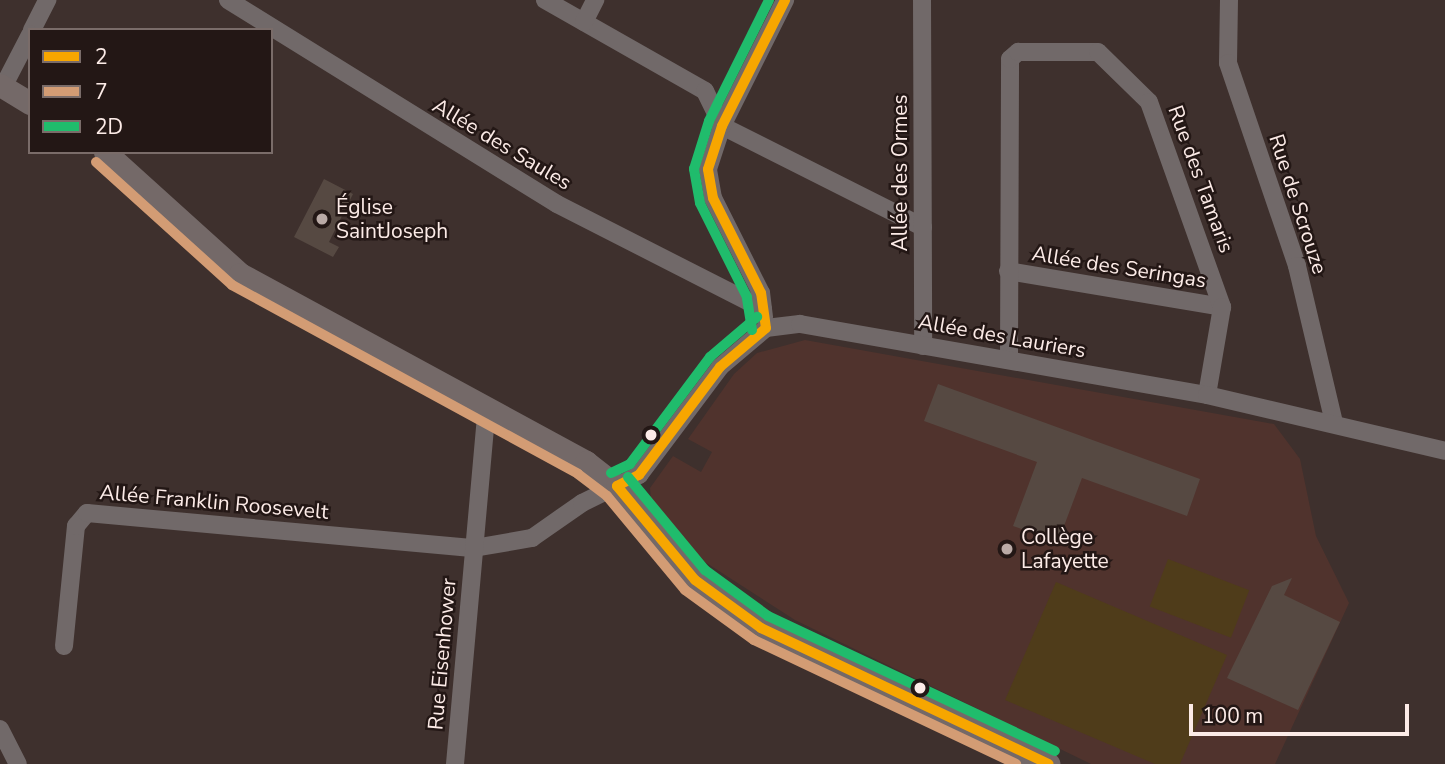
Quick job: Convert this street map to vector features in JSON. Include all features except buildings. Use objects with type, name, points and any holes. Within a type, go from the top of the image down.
[{"type":"main road","points":[[2,86],[28,102]]},
{"type":"main road","points":[[107,154],[240,274],[550,440],[617,486],[695,580],[761,628],[1049,764]]},
{"type":"street","points":[[33,28],[47,0]]},
{"type":"street","name":"Allée des Saules","points":[[228,0],[557,204],[763,309]]},
{"type":"street","points":[[545,0],[705,91],[722,126],[923,227]]},
{"type":"street","points":[[584,22],[595,0]]},
{"type":"street","points":[[474,548],[532,538],[639,475],[720,367],[766,328],[761,293],[713,198],[708,169],[722,126],[785,0]]},
{"type":"street","name":"Allée des Ormes","points":[[922,0],[923,346]]},
{"type":"street","name":"Rue de Scrouze","points":[[1229,0],[1228,63],[1297,266],[1334,422]]},
{"type":"street","points":[[2,86],[28,39]]},
{"type":"street","name":"Rue des Tamaris","points":[[1009,359],[1010,59],[1018,52],[1098,52],[1149,102],[1222,307],[1207,395]]},
{"type":"street","name":"Allée des Seringas","points":[[1008,271],[1222,307]]},
{"type":"street","name":"Allée des Lauriers","points":[[766,328],[800,324],[1009,359],[1207,395],[1334,422],[1445,451]]},
{"type":"street","name":"Rue Eisenhower","points":[[455,764],[487,408]]},
{"type":"street","name":"Allée Franklin Roosevelt","points":[[64,646],[76,526],[87,513],[474,548]]},
{"type":"street","points":[[0,729],[18,764]]},
{"type":"shaded area","name":"Collège Lafayette","points":[[805,340],[1274,424],[1300,459],[1316,536],[1349,603],[1275,764],[1091,764],[795,620],[705,562],[651,501],[650,488],[673,456],[701,472],[712,452],[688,439],[734,374],[757,353]]},
{"type":"shaded area","points":[[1168,559],[1249,590],[1231,638],[1150,607]]},
{"type":"shaded area","points":[[1056,582],[1227,655],[1180,764],[1155,764],[1005,700]]},
{"type":"transit line","name":"2D","points":[[752,330],[747,297],[700,203],[694,169],[709,121],[769,0]]},
{"type":"transit line","name":"2","points":[[766,328],[761,293],[713,198],[708,169],[722,126],[785,0]]},
{"type":"transit line","name":"7","points":[[96,162],[232,285],[578,474],[607,496],[685,590],[754,640],[1016,764]]},
{"type":"transit line","name":"2D","points":[[611,473],[630,464],[710,357],[757,317]]},
{"type":"transit line","name":"2","points":[[617,486],[639,475],[720,367],[766,328]]},
{"type":"transit line","name":"2D","points":[[628,477],[705,570],[768,616],[1055,751]]},
{"type":"transit line","name":"2","points":[[617,486],[695,580],[761,628],[1049,764]]},
{"type":"place","name":"Église SaintJoseph","points":[[322,219]]},
{"type":"place","name":"Collège Lafayette","points":[[1007,549]]}]
